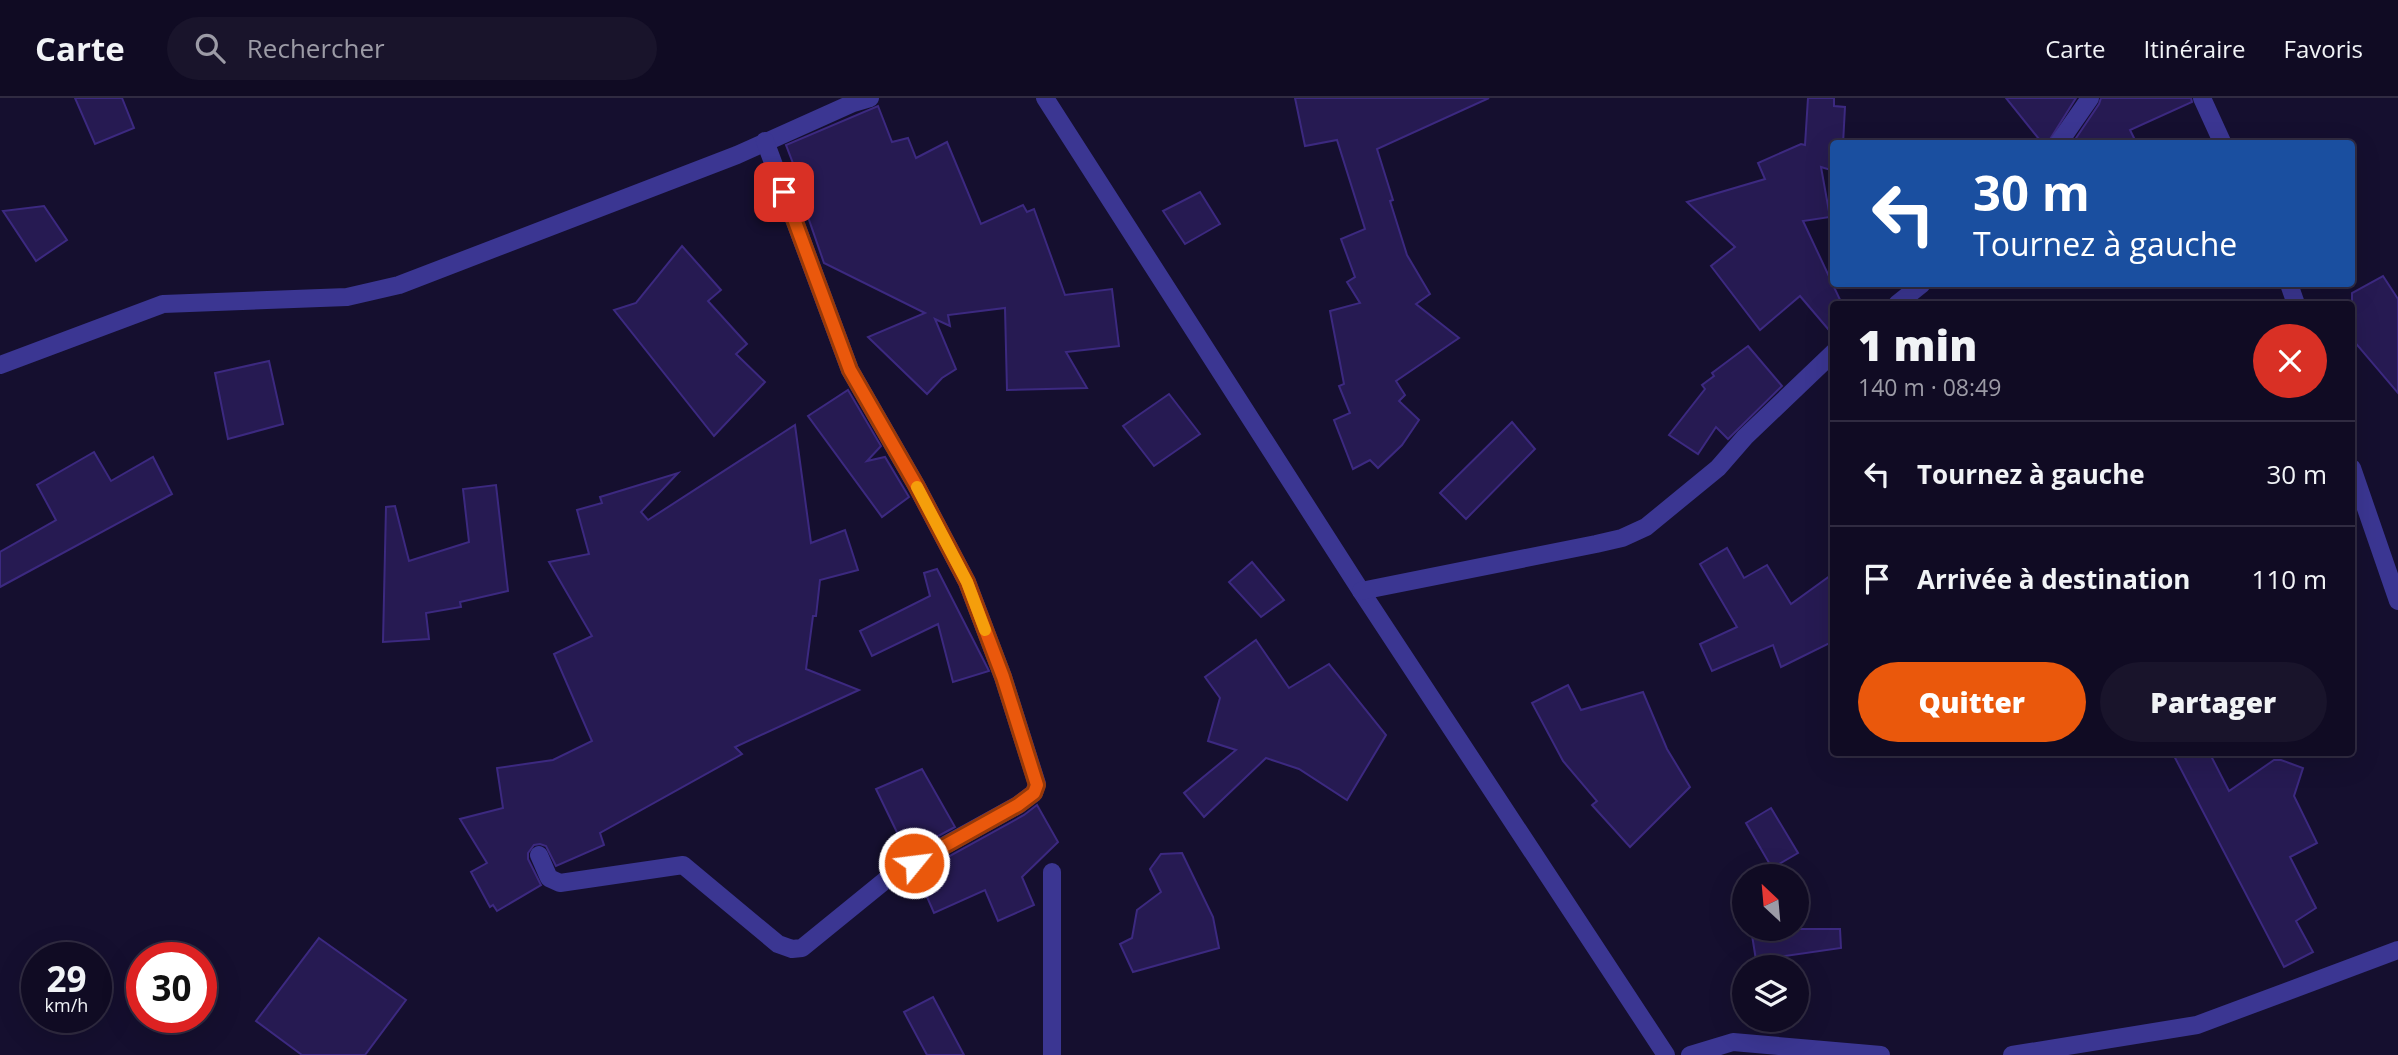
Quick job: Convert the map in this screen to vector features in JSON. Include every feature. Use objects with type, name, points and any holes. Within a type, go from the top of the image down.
[{"type":"street","points":[[0,365],[163,304],[347,298],[398,285],[737,155],[853,103],[870,98]]},
{"type":"street","points":[[1045,98],[1361,592],[1666,1055]]},
{"type":"street","points":[[2061,140],[2090,98]]},
{"type":"street","points":[[2202,98],[2221,140]]},
{"type":"street","points":[[539,855],[549,878],[560,883],[683,865],[778,944],[792,949],[802,948],[893,874],[996,819],[1030,797],[1037,788],[1003,677],[967,582],[916,485],[850,370],[765,141]]},
{"type":"street","points":[[1901,301],[1918,287]]},
{"type":"street","points":[[1361,592],[1596,544],[1622,538],[1646,527],[1718,468],[1745,437],[1830,356]]},
{"type":"street","points":[[2355,477],[2398,601]]},
{"type":"street","points":[[1052,872],[1052,1055]]},
{"type":"street","points":[[2012,1055],[2197,1025],[2398,950]]},
{"type":"street","points":[[1690,1055],[1733,1042],[1881,1055]]},
{"type":"building","points":[[75,98],[122,98],[134,128],[95,144]]},
{"type":"building","points":[[1295,98],[1489,98],[1377,149],[1407,255],[1430,294],[1416,304],[1459,338],[1396,381],[1405,395],[1399,401],[1419,420],[1402,445],[1378,468],[1370,460],[1353,469],[1334,420],[1350,413],[1339,386],[1344,384],[1330,311],[1360,303],[1347,282],[1355,277],[1341,239],[1365,229],[1337,140],[1305,146]]},
{"type":"building","points":[[1808,98],[1834,98],[1834,106],[1845,107],[1843,140],[1830,140],[1830,170],[1821,167],[1830,217],[1803,221],[1830,278],[1830,287],[1834,287],[1841,301],[1830,301],[1830,331],[1800,296],[1760,330],[1711,266],[1735,247],[1687,202],[1765,179],[1758,163],[1801,144],[1805,145]]},
{"type":"building","points":[[2006,98],[2076,98],[2050,140],[2040,140]]},
{"type":"building","points":[[2101,98],[2191,98],[2192,102],[2130,130],[2135,140],[2075,140]]},
{"type":"building","points":[[878,106],[892,142],[908,138],[916,158],[947,142],[981,224],[1023,205],[1027,212],[1034,209],[1065,295],[1112,289],[1119,346],[1066,352],[1087,388],[1007,390],[1005,308],[948,315],[950,326],[935,319],[956,369],[942,378],[927,394],[868,337],[925,313],[824,263],[800,194],[804,192],[786,145]]},
{"type":"building","points":[[1200,192],[1220,224],[1185,244],[1163,211]]},
{"type":"building","points":[[44,206],[67,240],[36,261],[3,211]]},
{"type":"building","points":[[682,246],[721,290],[708,301],[747,344],[736,354],[765,382],[714,436],[614,310],[636,303]]},
{"type":"building","points":[[2383,276],[2398,299],[2398,393],[2355,343],[2355,301],[2352,301],[2352,293]]},
{"type":"building","points":[[1748,346],[1782,386],[1728,439],[1716,427],[1698,454],[1669,435],[1705,389],[1702,385],[1714,376],[1712,373]]},
{"type":"building","points":[[269,361],[283,424],[228,439],[215,373]]},
{"type":"building","points":[[848,390],[881,446],[867,461],[885,457],[909,497],[882,517],[808,416]]},
{"type":"building","points":[[1169,394],[1200,434],[1154,466],[1123,426]]},
{"type":"building","points":[[1512,422],[1535,449],[1466,519],[1440,493]]},
{"type":"building","points":[[795,425],[811,543],[845,530],[858,570],[820,580],[806,669],[859,690],[735,747],[742,754],[600,833],[604,845],[556,866],[546,846],[534,845],[528,853],[528,859],[541,885],[497,911],[493,905],[490,907],[471,872],[487,863],[460,819],[503,808],[497,768],[553,760],[592,741],[554,654],[592,636],[549,562],[589,554],[577,510],[602,503],[600,497],[678,473],[641,512],[648,520]]},
{"type":"building","points":[[94,452],[111,481],[153,457],[172,494],[0,587],[0,552],[56,520],[37,485]]},
{"type":"building","points":[[496,485],[508,591],[460,602],[461,607],[426,613],[429,639],[383,642],[386,507],[395,506],[409,561],[469,542],[463,489]]},
{"type":"building","points":[[1727,548],[1744,578],[1767,565],[1791,604],[1830,576],[1830,643],[1781,667],[1773,645],[1712,671],[1700,644],[1737,627],[1700,564]]},
{"type":"building","points":[[1252,562],[1284,600],[1261,617],[1229,582]]},
{"type":"building","points":[[937,569],[989,671],[953,682],[938,624],[872,656],[860,631],[930,596],[924,573]]},
{"type":"building","points":[[1256,640],[1289,688],[1329,664],[1386,735],[1347,800],[1299,769],[1266,758],[1204,817],[1184,793],[1236,750],[1208,741],[1220,698],[1205,677]]},
{"type":"building","points":[[1568,685],[1581,710],[1643,692],[1667,749],[1690,787],[1630,847],[1592,805],[1597,801],[1563,761],[1532,703]]},
{"type":"building","points":[[2174,756],[2211,756],[2229,791],[2274,760],[2303,768],[2294,796],[2317,843],[2290,857],[2316,908],[2296,921],[2313,952],[2284,967]]},
{"type":"building","points":[[922,769],[955,827],[907,853],[876,789]]},
{"type":"building","points":[[1037,805],[1058,842],[1022,877],[1034,905],[998,921],[985,890],[934,913],[917,874],[1024,815]]},
{"type":"building","points":[[1771,808],[1798,853],[1779,864],[1770,864],[1746,823]]},
{"type":"building","points":[[1182,853],[1213,917],[1219,948],[1133,972],[1120,944],[1132,938],[1137,910],[1161,892],[1150,869],[1161,854]]},
{"type":"building","points":[[1810,929],[1840,929],[1841,948],[1791,955],[1755,955],[1753,942],[1810,942]]},
{"type":"building","points":[[319,938],[406,1000],[365,1055],[302,1055],[256,1021]]},
{"type":"building","points":[[933,997],[964,1055],[927,1055],[904,1012]]},
{"type":"slow traffic","points":[[917,487],[967,582],[985,630]]},
{"type":"route","points":[[784,192],[850,370],[916,485],[967,582],[1003,677],[1037,785],[1034,793],[996,819],[956,838],[914,863]]}]
